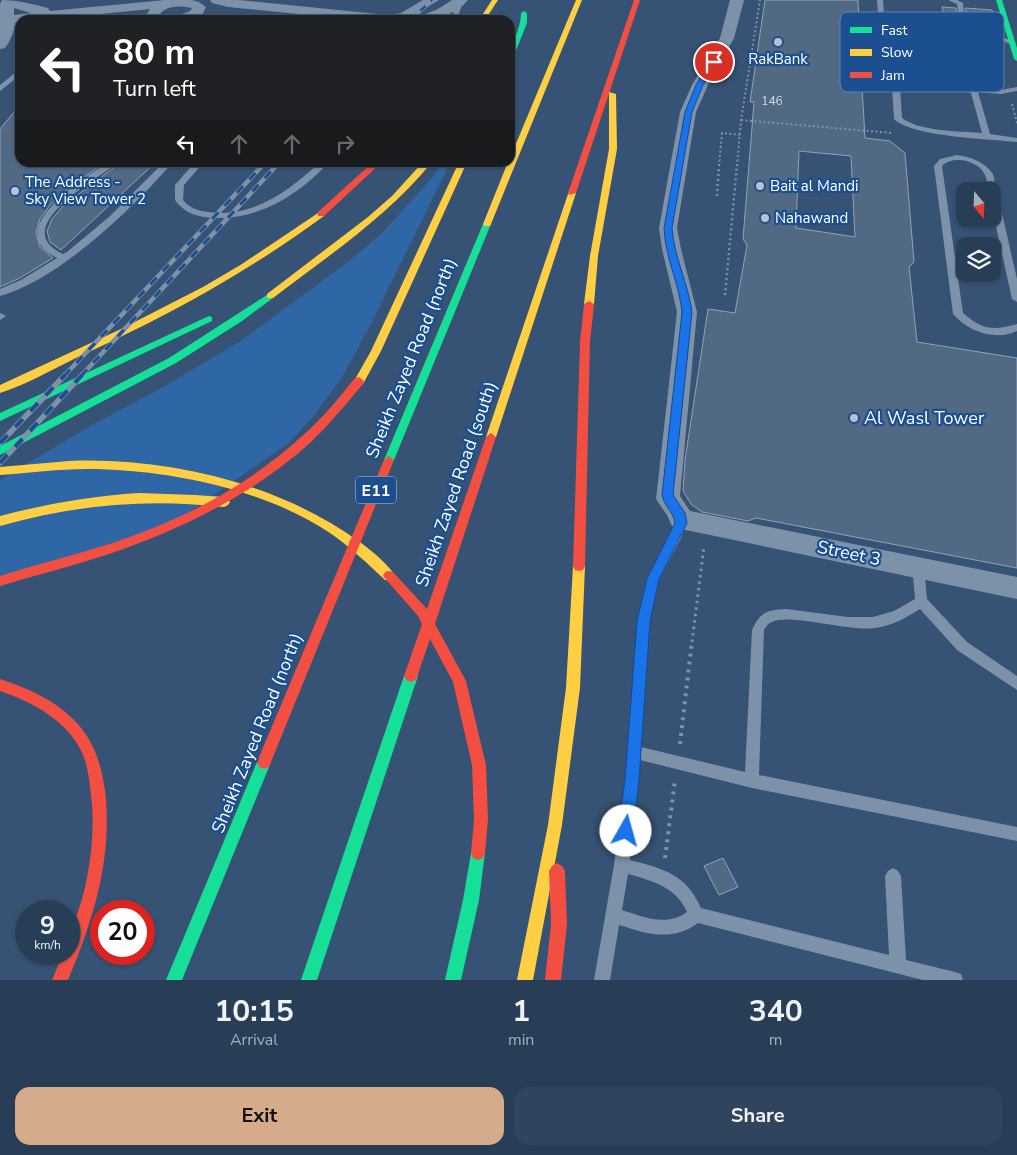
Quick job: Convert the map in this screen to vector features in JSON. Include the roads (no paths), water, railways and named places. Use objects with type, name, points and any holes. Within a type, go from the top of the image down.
[{"type":"main road","points":[[485,15],[495,0]]},
{"type":"main road","points":[[515,27],[531,0]]},
{"type":"main road","name":"Sheikh Zayed Road (north)","points":[[515,157],[580,0]]},
{"type":"main road","name":"Sheikh Zayed Road (south)","points":[[309,980],[637,0]]},
{"type":"main road","points":[[515,46],[523,28],[524,13]]},
{"type":"main road","points":[[1004,31],[1012,42],[1017,59]]},
{"type":"main road","points":[[525,980],[555,825],[566,753],[578,628],[586,342],[594,256],[613,149],[612,75]]},
{"type":"main road","points":[[0,389],[177,305],[256,259],[321,214],[373,167]]},
{"type":"main road","points":[[0,451],[201,344],[265,302],[371,219],[423,167]]},
{"type":"main road","points":[[0,581],[111,548],[183,520],[220,502],[261,478],[303,444],[336,410],[362,376],[462,167]]},
{"type":"main road","name":"Sheikh Zayed Road (north)","points":[[174,980],[511,167]]},
{"type":"main road","points":[[238,304],[318,260]]},
{"type":"main road","points":[[0,417],[222,313]]},
{"type":"main road","points":[[0,471],[48,466],[120,466],[173,472],[243,488],[300,511],[359,546],[394,576],[424,613],[449,657],[459,681],[472,726],[479,765],[480,829],[472,899],[453,978]]},
{"type":"main road","points":[[0,520],[51,507],[113,497],[172,496],[236,504]]},
{"type":"main road","points":[[260,507],[300,511]]},
{"type":"main road","points":[[0,685],[22,691],[46,704],[67,722],[86,746],[94,773],[100,803],[102,835],[98,871],[89,909],[75,949],[60,980]]},
{"type":"main road","points":[[553,980],[559,924],[555,825]]},
{"type":"street","points":[[5,53],[8,28],[4,20],[8,0],[38,11],[80,15]]},
{"type":"street","points":[[217,0],[228,3],[343,15]]},
{"type":"street","points":[[310,12],[320,0]]},
{"type":"street","points":[[407,15],[432,0]]},
{"type":"street","points":[[681,519],[667,495],[687,312],[684,292],[669,242],[668,228],[688,112],[700,85],[727,38],[737,0]]},
{"type":"street","points":[[97,15],[186,1],[218,15]]},
{"type":"street","points":[[435,15],[460,1]]},
{"type":"street","points":[[156,15],[154,12],[170,2]]},
{"type":"street","points":[[185,15],[197,6]]},
{"type":"street","name":"Street 3","points":[[681,519],[1017,588]]},
{"type":"lane","points":[[951,0],[960,3],[961,12]]},
{"type":"lane","points":[[456,15],[460,1]]},
{"type":"lane","points":[[1004,39],[1012,42]]},
{"type":"lane","points":[[0,89],[15,76]]},
{"type":"lane","points":[[1004,92],[1017,89]]},
{"type":"lane","points":[[897,92],[898,119],[906,126],[1017,140]]},
{"type":"lane","points":[[972,92],[976,95],[987,136]]},
{"type":"lane","points":[[1017,299],[989,174],[984,167],[963,158],[942,160],[938,166],[958,314],[968,323],[981,330],[996,333],[1010,331],[1017,327]]},
{"type":"lane","points":[[64,258],[50,252],[42,242],[41,230],[47,218],[70,192],[107,167]]},
{"type":"lane","points":[[0,293],[42,273],[64,258],[128,202],[164,167]]},
{"type":"lane","points":[[195,167],[182,181],[178,189],[179,197],[183,204],[191,210],[202,214],[223,216],[245,214],[259,209],[287,192],[319,167]]},
{"type":"lane","points":[[602,980],[622,865],[647,603],[653,579],[675,538],[681,519]]},
{"type":"lane","points":[[918,568],[921,601],[962,646],[1017,684]]},
{"type":"lane","points":[[752,781],[758,630],[761,623],[766,618],[774,615],[783,615],[855,624],[873,624],[904,614],[921,601]]},
{"type":"lane","points":[[634,752],[752,781],[1017,834]]},
{"type":"lane","points":[[622,865],[663,876],[681,887],[690,900],[696,915]]},
{"type":"lane","points":[[892,876],[898,966]]},
{"type":"lane","points":[[613,915],[666,929],[682,925],[696,915],[956,980]]},
{"type":"railway","points":[[416,15],[432,0]]},
{"type":"railway","points":[[64,376],[261,167]]},
{"type":"railway","points":[[81,376],[275,167]]},
{"type":"railway","points":[[0,443],[65,375]]},
{"type":"railway","points":[[0,463],[82,375]]},
{"type":"place","name":"RakBank","points":[[778,42]]},
{"type":"place","name":"Bait al Mandi","points":[[760,186]]},
{"type":"place","name":"The Address - Sky View Tower 2","points":[[15,191]]},
{"type":"place","name":"Nahawand","points":[[765,218]]},
{"type":"place","name":"Al Wasl Tower","points":[[854,418]]}]
